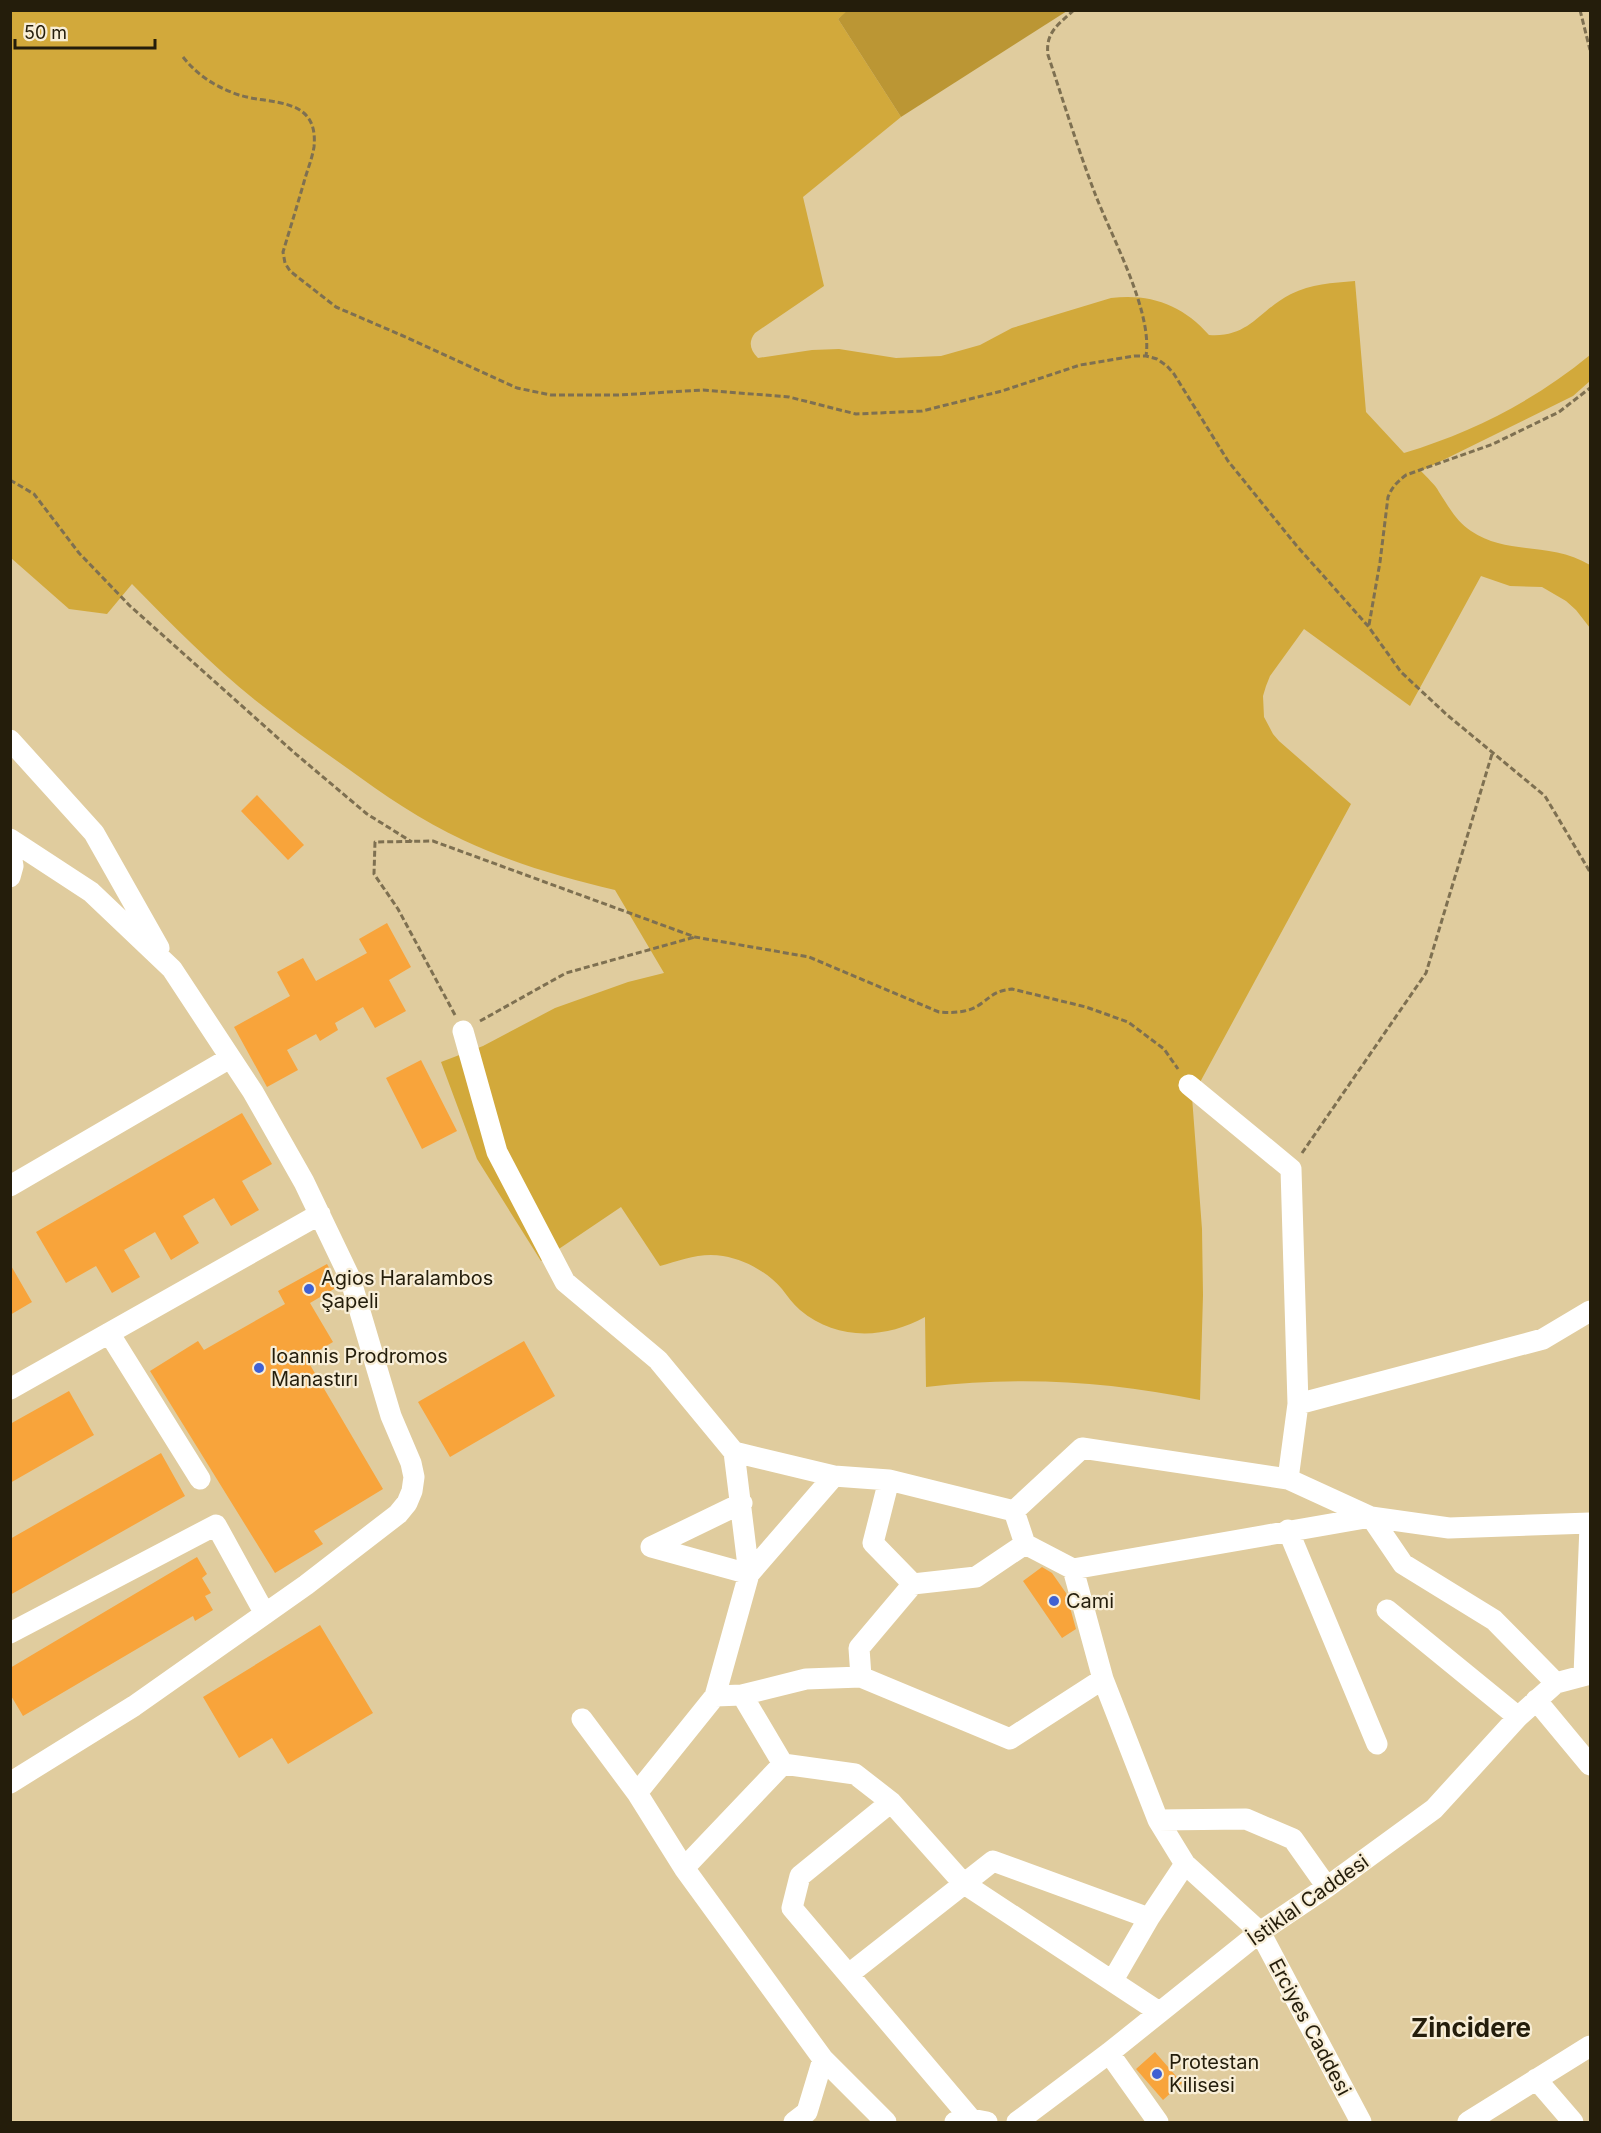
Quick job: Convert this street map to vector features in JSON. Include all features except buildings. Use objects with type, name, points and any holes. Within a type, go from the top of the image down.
[{"type":"street","points":[[10,740],[94,833],[172,969],[253,1092],[304,1182],[350,1278],[391,1416],[411,1463],[414,1477],[407,1503],[398,1514],[306,1585],[134,1706],[10,1783]]},
{"type":"street","points":[[10,839],[91,892],[172,969]]},
{"type":"street","points":[[10,848],[13,866],[10,877]]},
{"type":"street","points":[[463,1030],[497,1152],[565,1282],[658,1360],[734,1452],[749,1574],[715,1696],[637,1793]]},
{"type":"street","points":[[10,1186],[230,1058]]},
{"type":"street","points":[[1190,1085],[1291,1169],[1298,1404],[1288,1479]]},
{"type":"street","points":[[10,1389],[320,1214]]},
{"type":"street","points":[[1298,1404],[1543,1339],[1590,1311]]},
{"type":"street","points":[[109,1333],[201,1479]]},
{"type":"street","points":[[1014,1511],[1082,1448],[1288,1479],[1371,1517],[1449,1528],[1590,1525],[1587,1675]]},
{"type":"street","points":[[734,1452],[834,1476],[889,1480],[1014,1511]]},
{"type":"street","points":[[749,1574],[834,1476]]},
{"type":"street","points":[[889,1480],[873,1542],[913,1584]]},
{"type":"street","points":[[741,1503],[651,1547],[749,1574]]},
{"type":"street","points":[[1014,1511],[1024,1544],[1073,1569],[1371,1517]]},
{"type":"street","points":[[1371,1517],[1403,1564],[1494,1620],[1556,1683]]},
{"type":"street","points":[[10,1633],[216,1525],[265,1614]]},
{"type":"street","points":[[1288,1530],[1377,1744]]},
{"type":"street","points":[[861,1677],[859,1648],[913,1584],[976,1577],[1024,1544]]},
{"type":"street","name":"Erciyes Caddesi","points":[[1073,1569],[1103,1679],[1158,1820],[1185,1864],[1260,1932],[1361,2122]]},
{"type":"street","points":[[1387,1610],[1518,1717]]},
{"type":"street","name":"İstiklal Caddesi","points":[[1017,2122],[1260,1932],[1327,1887],[1434,1809],[1518,1717],[1556,1683],[1587,1675]]},
{"type":"street","points":[[715,1696],[742,1695],[806,1680],[861,1677],[1010,1739],[1103,1679]]},
{"type":"street","points":[[742,1695],[783,1764]]},
{"type":"street","points":[[1536,1700],[1590,1765]]},
{"type":"street","points":[[582,1719],[637,1793],[684,1868],[823,2059],[886,2122]]},
{"type":"street","points":[[783,1764],[855,1774],[891,1802],[963,1883],[1159,2012]]},
{"type":"street","points":[[684,1868],[783,1764]]},
{"type":"street","points":[[891,1802],[800,1876],[792,1908],[971,2121]]},
{"type":"street","points":[[1158,1820],[1246,1819],[1293,1839],[1327,1887]]},
{"type":"street","points":[[849,1974],[993,1861],[1149,1918]]},
{"type":"street","points":[[1113,1980],[1149,1918],[1185,1864]]},
{"type":"street","points":[[1468,2122],[1590,2046]]},
{"type":"street","points":[[1108,2053],[1158,2122]]},
{"type":"street","points":[[794,2122],[807,2112],[823,2059]]},
{"type":"street","points":[[1536,2079],[1573,2122]]},
{"type":"path","points":[[1074,10],[1051,32],[1047,46],[1048,55],[1094,190],[1140,304],[1148,344],[1146,356]]},
{"type":"path","points":[[1580,10],[1590,50]]},
{"type":"path","points":[[183,57],[195,72],[212,83],[239,95],[295,105],[310,123],[314,147],[283,252],[285,262],[297,278],[336,307],[517,388],[551,395],[703,390],[789,397],[856,414],[922,411],[1002,391],[1080,365],[1134,356],[1157,359],[1174,374],[1228,461],[1296,545],[1368,626],[1401,672],[1492,754],[1545,796],[1590,872]]},
{"type":"path","points":[[1368,626],[1380,562],[1388,497],[1398,481],[1492,444],[1559,412],[1590,388]]},
{"type":"path","points":[[10,480],[34,494],[79,553],[146,621],[367,814],[414,843]]},
{"type":"path","points":[[1291,1169],[1426,973],[1492,754]]},
{"type":"path","points":[[695,937],[566,973],[463,1030],[398,909],[374,874],[375,842],[433,841],[695,937],[809,957],[939,1012],[969,1011],[982,1004],[990,995],[1001,990],[1012,989],[1086,1007],[1128,1022],[1164,1049],[1190,1085]]},
{"type":"shaded area","points":[[848,10],[1067,11],[901,117],[838,19]]},
{"type":"shaded area","points":[[11,11],[848,11],[838,19],[901,117],[803,197],[824,286],[755,333],[751,346],[758,358],[812,350],[839,349],[896,358],[941,356],[980,345],[1012,328],[1111,298],[1125,297],[1139,297],[1165,303],[1188,316],[1209,335],[1223,335],[1245,328],[1291,294],[1322,284],[1355,281],[1366,412],[1404,453],[1478,425],[1525,401],[1590,355],[1590,381],[1573,396],[1421,471],[1435,486],[1457,518],[1471,531],[1485,539],[1560,553],[1590,565],[1590,628],[1566,601],[1542,587],[1510,586],[1481,576],[1410,706],[1304,629],[1270,676],[1266,686],[1263,696],[1264,717],[1273,734],[1351,804],[1192,1097],[1202,1229],[1200,1400],[1131,1388],[1064,1382],[996,1382],[926,1387],[925,1317],[894,1330],[878,1333],[845,1332],[814,1320],[797,1308],[770,1277],[740,1260],[707,1255],[660,1266],[621,1207],[541,1261],[477,1159],[441,1062],[483,1046],[555,1008],[628,982],[664,973],[615,890],[557,875],[500,856],[448,833],[404,807],[255,700],[192,644],[132,584],[107,614],[69,609],[11,558]]},
{"type":"place","name":"Agios Haralambos Şapeli","points":[[309,1289]]},
{"type":"place","name":"Ioannis Prodromos Manastırı","points":[[259,1368]]},
{"type":"place","name":"Cami","points":[[1054,1601]]},
{"type":"place","name":"Protestan Kilisesi","points":[[1157,2074]]},
{"type":"district","name":"Zincidere","points":[[1471,2028]]}]
